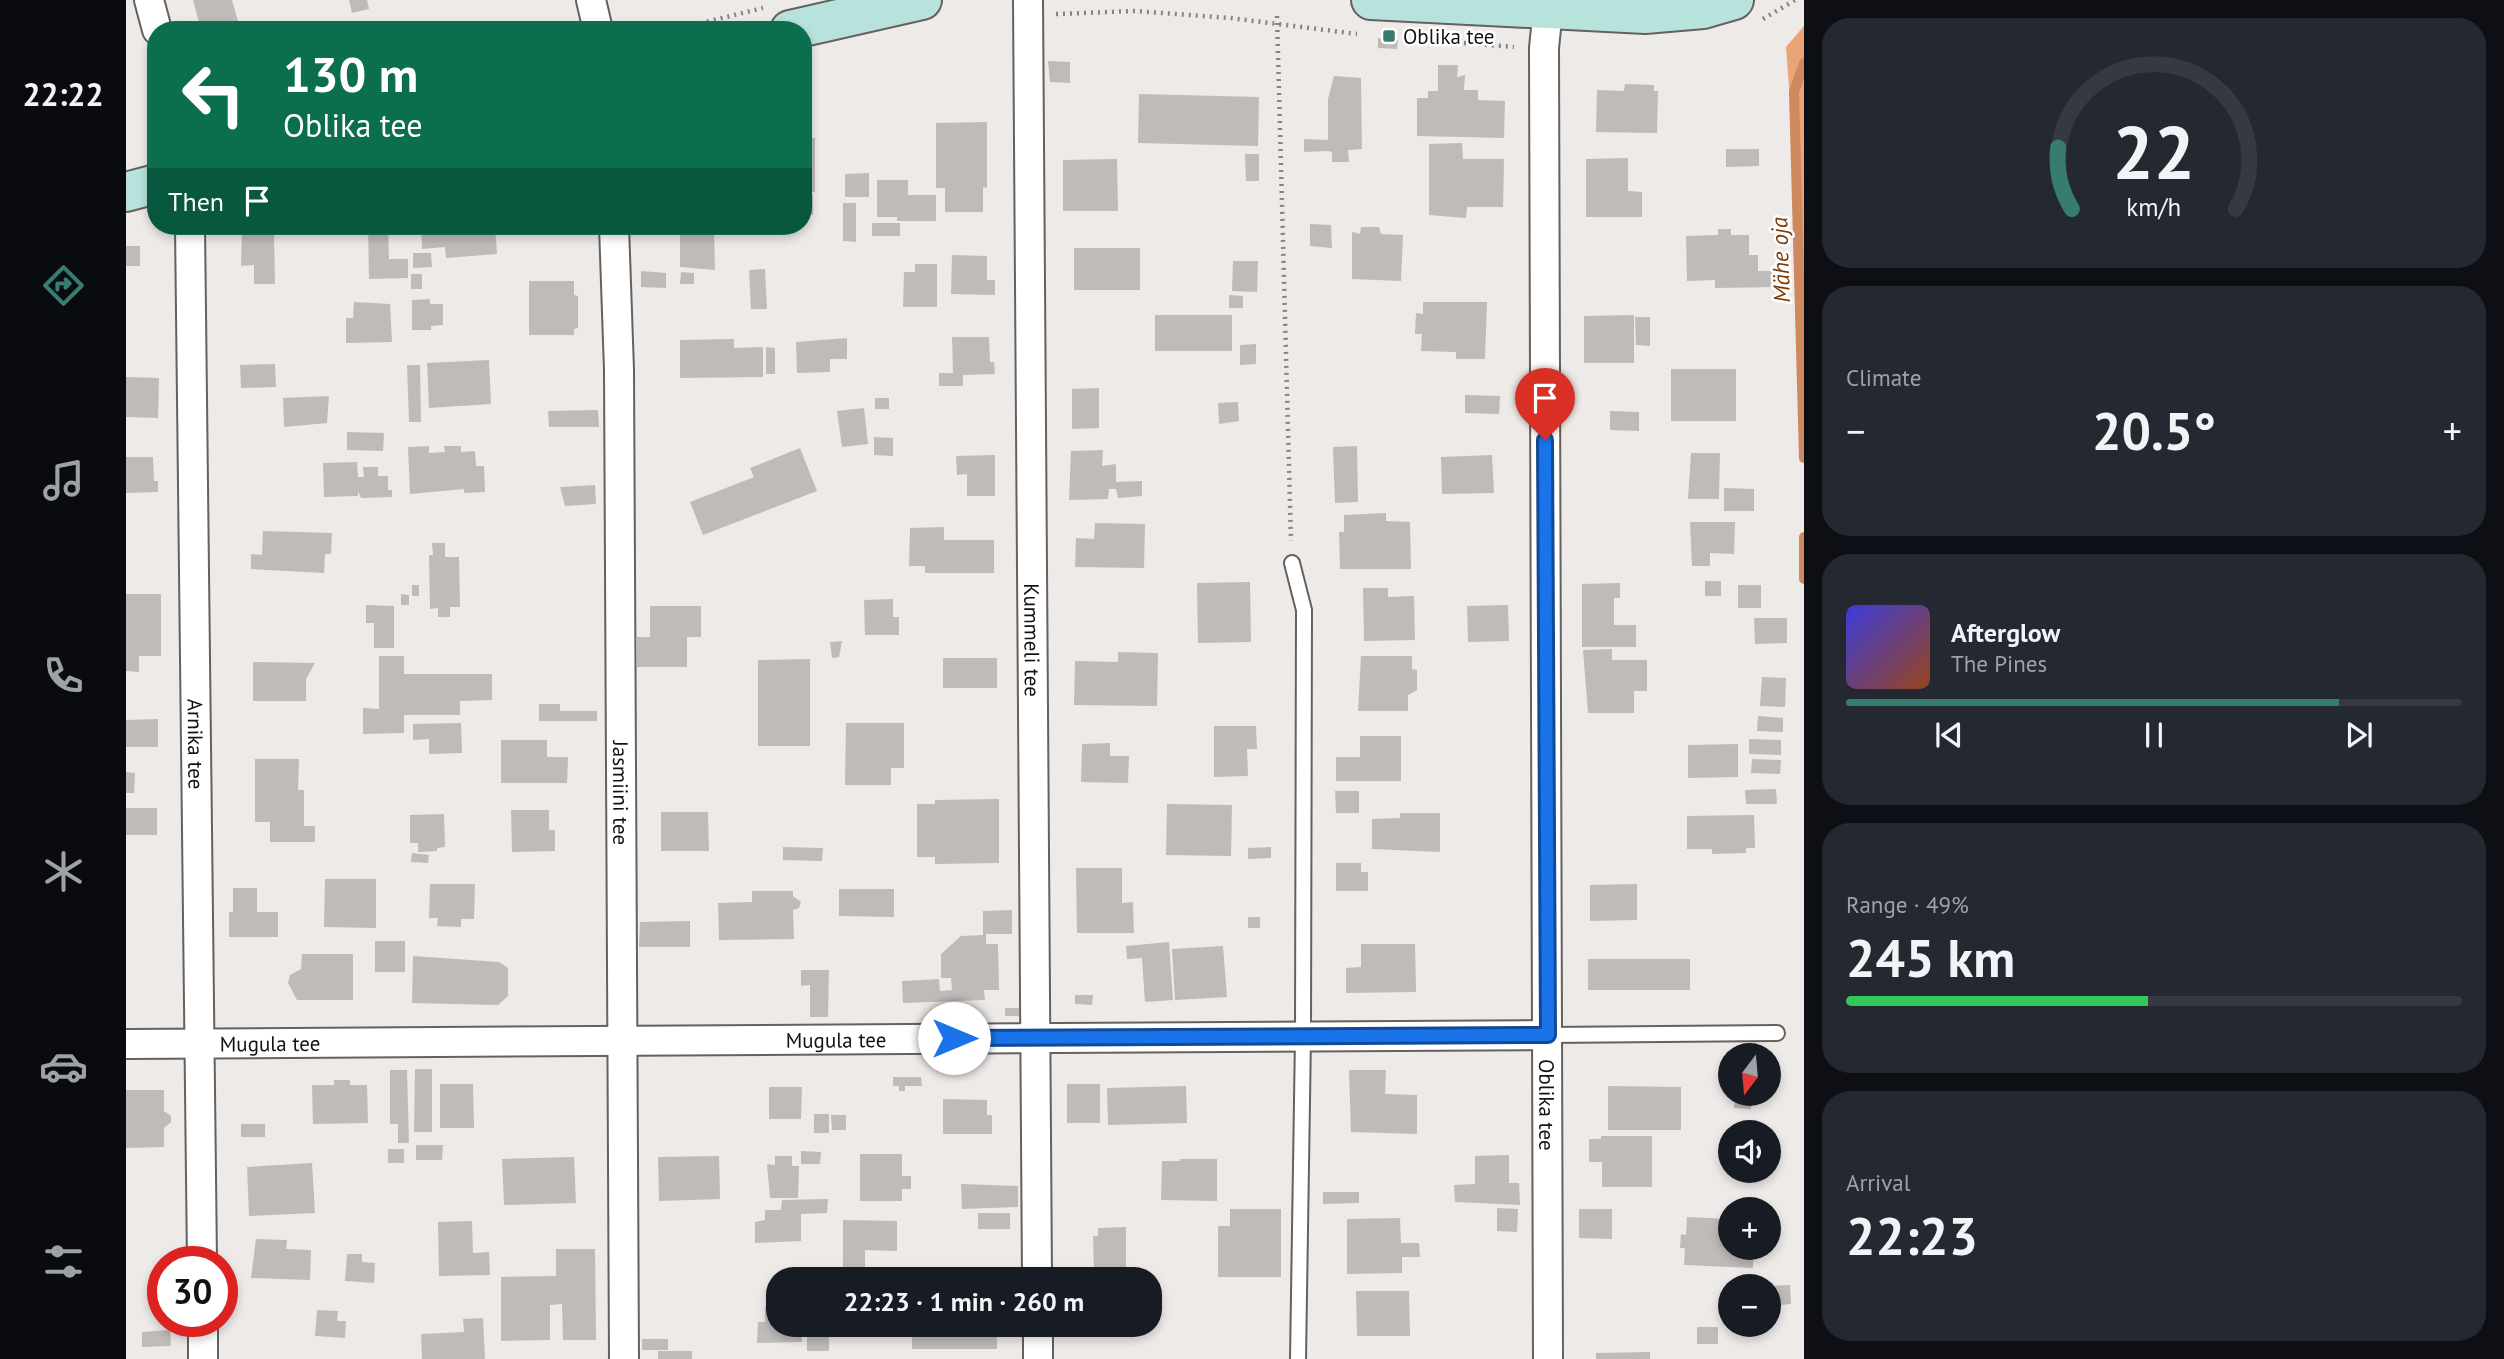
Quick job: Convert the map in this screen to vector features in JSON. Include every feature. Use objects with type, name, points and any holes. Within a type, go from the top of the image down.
[{"type":"main road","points":[[781,18],[922,0]]},
{"type":"main road","points":[[1371,0],[1665,13],[1703,9],[1734,0]]},
{"type":"main road","points":[[126,192],[147,186]]},
{"type":"street","points":[[149,0],[155,21]]},
{"type":"street","points":[[591,0],[596,21]]},
{"type":"street","name":"Kummeli tee","points":[[1028,0],[1037,1267]]},
{"type":"street","name":"Oblika tee","points":[[1548,9],[1544,62],[1548,1359]]},
{"type":"street","name":"Arnika tee","points":[[190,235],[202,1246]]},
{"type":"street","name":"Jasmiini tee","points":[[614,235],[619,370],[624,1359]]},
{"type":"street","name":"Mugula tee","points":[[126,1044],[1548,1035]]},
{"type":"street","points":[[203,1337],[203,1359]]},
{"type":"street","points":[[1038,1337],[1038,1359]]},
{"type":"lane","points":[[1292,563],[1304,610],[1303,1036],[1298,1359]]},
{"type":"lane","points":[[1548,1035],[1777,1032]]},
{"type":"path","points":[[1277,16],[1292,563]]},
{"type":"path","points":[[754,21],[781,18]]},
{"type":"shaded area","points":[[1804,26],[1804,281],[1786,47]]},
{"type":"building","points":[[193,0],[232,0],[238,21],[199,21]]},
{"type":"building","points":[[349,0],[367,0],[369,9],[352,13]]},
{"type":"building","points":[[1378,38],[1398,40],[1397,49],[1378,48]]},
{"type":"building","points":[[1048,61],[1070,62],[1070,83],[1050,82]]},
{"type":"building","points":[[1438,65],[1458,65],[1457,77],[1465,75],[1464,90],[1478,90],[1478,100],[1505,101],[1504,138],[1417,136],[1417,98],[1428,98],[1428,91],[1438,91]]},
{"type":"building","points":[[1334,76],[1361,78],[1362,149],[1348,150],[1349,162],[1332,162],[1332,152],[1328,151],[1304,152],[1304,139],[1328,140],[1328,99]]},
{"type":"building","points":[[1625,84],[1654,85],[1654,91],[1658,91],[1657,133],[1596,132],[1597,90],[1624,91]]},
{"type":"building","points":[[1139,94],[1259,97],[1258,146],[1138,143]]},
{"type":"building","points":[[987,122],[987,188],[983,187],[983,212],[945,212],[945,188],[936,188],[936,123]]},
{"type":"building","points":[[812,138],[815,138],[815,192],[812,192]]},
{"type":"building","points":[[1462,143],[1463,159],[1504,159],[1503,207],[1467,207],[1466,218],[1429,215],[1429,144]]},
{"type":"building","points":[[1726,149],[1759,149],[1759,166],[1726,167]]},
{"type":"building","points":[[1245,154],[1259,154],[1259,181],[1246,181]]},
{"type":"building","points":[[1628,158],[1628,191],[1642,192],[1642,217],[1586,217],[1586,159]]},
{"type":"building","points":[[1117,159],[1118,211],[1063,211],[1063,160]]},
{"type":"building","points":[[869,173],[869,197],[845,197],[845,174]]},
{"type":"building","points":[[877,180],[908,180],[908,195],[936,195],[936,221],[897,221],[897,217],[877,217]]},
{"type":"building","points":[[843,203],[856,203],[856,242],[843,241]]},
{"type":"building","points":[[872,223],[900,223],[900,236],[872,236]]},
{"type":"building","points":[[1310,224],[1331,225],[1332,248],[1310,246]]},
{"type":"building","points":[[1361,227],[1379,227],[1381,234],[1403,235],[1401,281],[1352,279],[1352,232],[1360,234]]},
{"type":"building","points":[[1718,229],[1731,229],[1731,235],[1749,235],[1749,255],[1758,255],[1758,271],[1784,271],[1783,287],[1715,288],[1715,280],[1687,281],[1686,236],[1718,235]]},
{"type":"building","points":[[242,235],[274,235],[275,284],[254,284],[254,265],[241,266]]},
{"type":"building","points":[[368,235],[388,235],[389,259],[408,259],[408,278],[369,279]]},
{"type":"building","points":[[421,235],[496,235],[497,254],[446,258],[445,247],[422,249]]},
{"type":"building","points":[[680,235],[714,235],[715,270],[680,267]]},
{"type":"building","points":[[126,246],[140,246],[140,266],[126,266]]},
{"type":"building","points":[[1074,248],[1140,248],[1140,290],[1074,290]]},
{"type":"building","points":[[413,253],[431,253],[432,267],[413,268]]},
{"type":"building","points":[[952,255],[987,256],[987,280],[995,280],[995,295],[951,294]]},
{"type":"building","points":[[1233,261],[1258,261],[1257,292],[1232,291]]},
{"type":"building","points":[[915,264],[937,264],[937,307],[903,307],[904,272],[915,272]]},
{"type":"building","points":[[765,269],[767,309],[751,309],[749,270]]},
{"type":"building","points":[[641,271],[666,273],[666,288],[641,287]]},
{"type":"building","points":[[681,272],[694,273],[694,284],[680,284]]},
{"type":"building","points":[[411,274],[422,274],[422,289],[411,289]]},
{"type":"building","points":[[529,281],[574,281],[574,295],[578,296],[578,328],[574,329],[574,335],[529,335]]},
{"type":"building","points":[[1229,295],[1243,296],[1243,308],[1229,308]]},
{"type":"building","points":[[430,299],[430,304],[443,304],[443,325],[431,326],[431,330],[412,330],[412,300]]},
{"type":"building","points":[[354,302],[390,304],[392,342],[346,343],[346,318],[353,318]]},
{"type":"building","points":[[1423,302],[1487,302],[1485,359],[1456,359],[1456,352],[1421,351],[1422,334],[1415,334],[1416,313],[1423,314]]},
{"type":"building","points":[[1155,315],[1232,315],[1232,351],[1155,351]]},
{"type":"building","points":[[1634,315],[1634,363],[1584,363],[1584,316]]},
{"type":"building","points":[[1635,317],[1650,317],[1650,346],[1636,345]]},
{"type":"building","points":[[952,337],[989,337],[990,362],[994,362],[995,374],[963,375],[963,386],[939,386],[939,373],[953,373]]},
{"type":"building","points":[[847,338],[847,359],[830,359],[830,372],[797,373],[796,342]]},
{"type":"building","points":[[734,339],[734,348],[763,347],[763,377],[680,378],[680,340]]},
{"type":"building","points":[[1256,344],[1256,364],[1240,365],[1240,345]]},
{"type":"building","points":[[766,347],[775,348],[775,374],[766,374]]},
{"type":"building","points":[[489,360],[491,404],[429,408],[427,363]]},
{"type":"building","points":[[275,364],[276,387],[241,388],[240,365]]},
{"type":"building","points":[[407,365],[420,365],[421,422],[409,422]]},
{"type":"building","points":[[1671,369],[1736,369],[1736,421],[1671,421]]},
{"type":"building","points":[[126,377],[159,378],[158,418],[126,417]]},
{"type":"building","points":[[1099,388],[1099,428],[1072,429],[1072,389]]},
{"type":"building","points":[[1465,395],[1500,396],[1499,414],[1465,413]]},
{"type":"building","points":[[329,396],[327,423],[284,427],[283,398]]},
{"type":"building","points":[[875,398],[889,398],[889,409],[875,409]]},
{"type":"building","points":[[1238,402],[1239,421],[1219,424],[1218,403]]},
{"type":"building","points":[[864,408],[868,444],[842,447],[837,411]]},
{"type":"building","points":[[598,410],[599,427],[549,427],[548,411]]},
{"type":"building","points":[[1610,411],[1639,412],[1639,431],[1610,430]]},
{"type":"building","points":[[347,432],[384,433],[383,451],[347,450]]},
{"type":"building","points":[[874,437],[893,438],[893,456],[874,455]]},
{"type":"building","points":[[429,446],[429,453],[445,452],[444,446],[461,446],[461,452],[475,451],[476,466],[484,466],[485,492],[464,493],[464,489],[410,494],[408,447]]},
{"type":"building","points":[[1357,446],[1358,502],[1335,503],[1333,447]]},
{"type":"building","points":[[800,448],[817,491],[703,535],[690,502],[754,477],[750,468]]},
{"type":"building","points":[[1103,450],[1102,466],[1116,464],[1116,482],[1142,481],[1142,496],[1118,498],[1116,489],[1109,489],[1108,499],[1069,500],[1071,451]]},
{"type":"building","points":[[1691,453],[1720,453],[1719,499],[1688,499]]},
{"type":"building","points":[[995,455],[995,496],[967,496],[967,474],[957,475],[956,456]]},
{"type":"building","points":[[1492,455],[1494,493],[1442,494],[1441,457]]},
{"type":"building","points":[[126,457],[153,457],[154,481],[158,481],[158,492],[126,493]]},
{"type":"building","points":[[357,462],[358,477],[364,477],[363,467],[378,467],[378,476],[388,476],[388,490],[392,490],[392,497],[361,498],[358,491],[358,496],[324,497],[323,463]]},
{"type":"building","points":[[595,485],[596,504],[565,506],[560,487]]},
{"type":"building","points":[[1724,488],[1754,489],[1754,511],[1724,511]]},
{"type":"building","points":[[1386,513],[1386,521],[1410,522],[1411,569],[1340,569],[1339,532],[1344,532],[1344,515]]},
{"type":"building","points":[[1690,522],[1735,522],[1734,554],[1710,553],[1710,566],[1692,566]]},
{"type":"building","points":[[1095,523],[1145,524],[1144,568],[1075,567],[1076,538],[1094,539]]},
{"type":"building","points":[[944,527],[944,540],[994,540],[994,573],[925,573],[925,566],[909,566],[910,528]]},
{"type":"building","points":[[263,531],[332,533],[331,554],[325,554],[324,573],[251,569],[251,554],[262,555]]},
{"type":"building","points":[[432,543],[445,543],[445,557],[459,557],[460,607],[450,607],[450,617],[438,617],[438,608],[430,609],[429,555],[433,555]]},
{"type":"building","points":[[1705,581],[1721,581],[1721,596],[1705,596]]},
{"type":"building","points":[[1250,582],[1251,642],[1198,643],[1197,583]]},
{"type":"building","points":[[1620,583],[1620,598],[1614,598],[1614,625],[1636,625],[1636,647],[1582,647],[1582,584]]},
{"type":"building","points":[[412,585],[419,585],[419,596],[412,596]]},
{"type":"building","points":[[1738,585],[1761,585],[1761,608],[1738,608]]},
{"type":"building","points":[[1363,588],[1388,588],[1388,597],[1414,596],[1415,640],[1364,641]]},
{"type":"building","points":[[126,594],[161,594],[161,656],[139,656],[139,672],[126,671]]},
{"type":"building","points":[[401,594],[409,595],[409,605],[401,605]]},
{"type":"building","points":[[893,599],[893,617],[899,617],[899,635],[865,635],[864,600]]},
{"type":"building","points":[[366,605],[394,606],[394,648],[374,648],[374,623],[366,623]]},
{"type":"building","points":[[1508,605],[1509,641],[1468,642],[1467,606]]},
{"type":"building","points":[[650,606],[701,606],[701,637],[687,637],[687,667],[637,667],[637,637],[650,637]]},
{"type":"building","points":[[1754,618],[1787,618],[1787,643],[1755,644]]},
{"type":"building","points":[[842,641],[839,657],[832,658],[830,642]]},
{"type":"building","points":[[1612,649],[1612,660],[1647,660],[1647,691],[1634,691],[1634,713],[1588,713],[1583,650]]},
{"type":"building","points":[[1118,652],[1158,653],[1157,706],[1074,705],[1075,661],[1118,662]]},
{"type":"building","points":[[379,656],[404,656],[404,674],[492,674],[492,700],[460,701],[460,715],[404,715],[404,733],[363,734],[363,708],[379,709]]},
{"type":"building","points":[[1361,656],[1412,656],[1412,669],[1417,670],[1417,690],[1408,695],[1408,711],[1358,711]]},
{"type":"building","points":[[943,658],[997,658],[997,688],[943,688]]},
{"type":"building","points":[[810,659],[810,746],[758,746],[758,660]]},
{"type":"building","points":[[253,662],[315,663],[306,679],[306,701],[253,701]]},
{"type":"building","points":[[1762,677],[1786,678],[1785,707],[1760,706]]},
{"type":"building","points":[[539,704],[560,704],[560,711],[597,711],[597,721],[539,721]]},
{"type":"building","points":[[1758,716],[1783,718],[1783,732],[1757,731]]},
{"type":"building","points":[[158,719],[158,747],[126,747],[126,720]]},
{"type":"building","points":[[461,723],[462,753],[429,754],[429,739],[413,740],[413,724]]},
{"type":"building","points":[[846,723],[904,723],[904,768],[891,768],[891,785],[845,785]]},
{"type":"building","points":[[1214,726],[1256,726],[1257,749],[1247,749],[1248,776],[1214,777]]},
{"type":"building","points":[[1360,736],[1401,736],[1401,781],[1336,781],[1336,757],[1360,757]]},
{"type":"building","points":[[1749,739],[1781,740],[1781,755],[1749,754]]},
{"type":"building","points":[[501,740],[547,740],[547,757],[568,757],[567,783],[501,783]]},
{"type":"building","points":[[1110,743],[1110,756],[1129,756],[1128,783],[1081,782],[1082,744]]},
{"type":"building","points":[[1738,744],[1738,777],[1688,778],[1688,745]]},
{"type":"building","points":[[255,759],[299,759],[298,790],[304,790],[304,826],[315,826],[315,842],[270,842],[270,822],[255,822]]},
{"type":"building","points":[[1752,759],[1781,760],[1780,774],[1751,773]]},
{"type":"building","points":[[126,772],[135,773],[134,793],[126,793]]},
{"type":"building","points":[[1776,789],[1777,804],[1746,804],[1745,790]]},
{"type":"building","points":[[1335,791],[1359,791],[1359,813],[1336,813]]},
{"type":"building","points":[[999,799],[999,863],[935,864],[935,857],[917,857],[917,804],[935,804],[935,800]]},
{"type":"building","points":[[1167,804],[1232,805],[1231,856],[1166,855]]},
{"type":"building","points":[[126,808],[157,808],[157,835],[126,835]]},
{"type":"building","points":[[511,810],[549,810],[549,830],[555,830],[555,851],[512,852]]},
{"type":"building","points":[[661,812],[708,812],[709,851],[661,851]]},
{"type":"building","points":[[1400,813],[1440,813],[1440,852],[1372,849],[1372,819],[1400,818]]},
{"type":"building","points":[[444,814],[445,847],[437,848],[437,851],[418,852],[418,843],[410,843],[410,815]]},
{"type":"building","points":[[1754,815],[1755,848],[1746,848],[1746,853],[1712,854],[1712,849],[1687,849],[1687,816]]},
{"type":"building","points":[[783,847],[823,848],[822,861],[783,860]]},
{"type":"building","points":[[1271,847],[1271,858],[1248,859],[1248,848]]},
{"type":"building","points":[[412,853],[429,855],[428,863],[411,862]]},
{"type":"building","points":[[1336,863],[1361,863],[1361,872],[1368,872],[1368,891],[1336,891]]},
{"type":"building","points":[[1076,868],[1122,868],[1122,903],[1133,902],[1134,933],[1077,933]]},
{"type":"building","points":[[325,879],[376,879],[376,928],[324,927]]},
{"type":"building","points":[[430,884],[475,884],[474,919],[461,919],[461,927],[437,926],[438,918],[429,918]]},
{"type":"building","points":[[1637,884],[1637,920],[1590,921],[1590,885]]},
{"type":"building","points":[[233,888],[257,888],[257,912],[278,912],[278,937],[229,937]]},
{"type":"building","points":[[839,889],[894,889],[894,917],[839,916]]},
{"type":"building","points":[[752,891],[793,891],[793,896],[801,902],[799,908],[793,910],[794,939],[719,940],[718,903],[752,902]]},
{"type":"building","points":[[1012,910],[1012,934],[986,934],[986,944],[998,944],[999,990],[984,990],[985,1000],[903,1003],[902,981],[939,979],[940,991],[952,990],[951,978],[941,978],[941,954],[961,936],[983,935],[983,911]]},
{"type":"building","points":[[1248,917],[1260,917],[1260,928],[1248,928]]},
{"type":"building","points":[[690,921],[690,947],[639,947],[640,922]]},
{"type":"building","points":[[375,941],[405,941],[405,972],[375,972]]},
{"type":"building","points":[[1169,942],[1173,1000],[1145,1002],[1142,958],[1127,959],[1126,946]]},
{"type":"building","points":[[1361,944],[1415,944],[1416,992],[1346,993],[1346,968],[1361,967]]},
{"type":"building","points":[[1223,946],[1227,997],[1175,1000],[1172,949]]},
{"type":"building","points":[[302,954],[353,954],[353,1000],[297,1000],[288,983],[290,975],[301,969]]},
{"type":"building","points":[[413,956],[499,962],[508,968],[508,996],[498,1005],[412,1003]]},
{"type":"building","points":[[1588,959],[1690,959],[1690,990],[1588,990]]},
{"type":"building","points":[[801,970],[829,970],[828,1017],[810,1017],[810,985],[801,986]]},
{"type":"building","points":[[1075,995],[1093,995],[1092,1005],[1075,1004]]},
{"type":"building","points":[[1005,1008],[1019,1008],[1019,1016],[1005,1016]]},
{"type":"building","points":[[415,1069],[432,1069],[432,1132],[414,1132]]},
{"type":"building","points":[[390,1070],[407,1070],[409,1143],[398,1143],[398,1124],[390,1124]]},
{"type":"building","points":[[1349,1070],[1386,1070],[1385,1094],[1417,1095],[1417,1134],[1351,1132]]},
{"type":"building","points":[[893,1077],[921,1077],[922,1086],[905,1086],[905,1091],[899,1091],[899,1086],[893,1086]]},
{"type":"building","points":[[334,1080],[350,1080],[350,1085],[367,1085],[368,1123],[313,1124],[312,1085],[334,1085]]},
{"type":"building","points":[[440,1084],[473,1084],[474,1128],[440,1128]]},
{"type":"building","points":[[1067,1084],[1100,1084],[1100,1123],[1067,1123]]},
{"type":"building","points":[[1186,1086],[1187,1123],[1108,1125],[1107,1088]]},
{"type":"building","points":[[1608,1086],[1681,1087],[1681,1130],[1608,1130]]},
{"type":"building","points":[[769,1087],[802,1087],[801,1119],[769,1119]]},
{"type":"building","points":[[126,1090],[164,1090],[164,1111],[171,1116],[171,1122],[164,1128],[164,1147],[126,1148]]},
{"type":"building","points":[[943,1099],[987,1100],[987,1115],[992,1115],[992,1134],[943,1134]]},
{"type":"building","points":[[1734,1106],[1751,1106],[1751,1109]]},
{"type":"building","points":[[814,1114],[829,1114],[829,1133],[814,1133]]},
{"type":"building","points":[[831,1115],[846,1115],[846,1130],[832,1130]]},
{"type":"building","points":[[241,1124],[265,1124],[265,1137],[241,1137]]},
{"type":"building","points":[[1601,1136],[1652,1136],[1652,1187],[1602,1187],[1602,1162],[1589,1162],[1589,1139],[1601,1139]]},
{"type":"building","points":[[416,1145],[443,1145],[442,1160],[416,1160]]},
{"type":"building","points":[[388,1149],[404,1149],[404,1163],[388,1163]]},
{"type":"building","points":[[801,1151],[821,1152],[820,1164],[801,1164]]},
{"type":"building","points":[[860,1154],[902,1154],[902,1176],[911,1176],[911,1189],[902,1189],[902,1201],[860,1201]]},
{"type":"building","points":[[1509,1155],[1509,1183],[1519,1183],[1520,1205],[1455,1202],[1454,1185],[1475,1184],[1475,1156]]},
{"type":"building","points":[[719,1156],[720,1199],[659,1201],[658,1157]]},
{"type":"building","points":[[775,1156],[792,1156],[792,1166],[799,1166],[798,1198],[770,1198],[767,1164],[775,1165]]},
{"type":"building","points":[[574,1157],[576,1203],[504,1205],[502,1159]]},
{"type":"building","points":[[1217,1159],[1217,1201],[1161,1200],[1162,1161]]},
{"type":"building","points":[[312,1163],[315,1213],[249,1216],[247,1167]]},
{"type":"building","points":[[961,1184],[1018,1186],[1018,1207],[962,1209]]},
{"type":"building","points":[[1323,1192],[1359,1192],[1359,1203],[1323,1204]]},
{"type":"building","points":[[828,1199],[827,1213],[801,1214],[801,1241],[755,1243],[755,1222],[765,1220],[765,1210],[781,1210],[782,1200]]},
{"type":"building","points":[[1497,1208],[1518,1209],[1517,1232],[1497,1231]]},
{"type":"building","points":[[1230,1209],[1281,1209],[1281,1277],[1218,1277],[1218,1226],[1230,1226]]},
{"type":"building","points":[[1579,1209],[1612,1209],[1612,1239],[1579,1238]]},
{"type":"building","points":[[978,1213],[1010,1213],[1010,1229],[978,1229]]},
{"type":"building","points":[[1687,1217],[1718,1218],[1718,1260],[1753,1260],[1753,1268],[1684,1265],[1685,1248],[1680,1248],[1681,1234],[1686,1235]]},
{"type":"building","points":[[1400,1218],[1401,1243],[1419,1243],[1420,1257],[1402,1257],[1402,1273],[1347,1274],[1347,1219]]},
{"type":"building","points":[[843,1220],[897,1221],[897,1251],[865,1250],[865,1267],[843,1267]]},
{"type":"building","points":[[472,1221],[473,1253],[489,1252],[490,1275],[439,1276],[438,1222]]},
{"type":"building","points":[[1126,1227],[1126,1267],[1094,1267],[1093,1236],[1098,1236],[1098,1228]]},
{"type":"building","points":[[256,1239],[287,1240],[286,1249],[311,1250],[310,1280],[251,1278]]},
{"type":"building","points":[[556,1249],[595,1249],[596,1340],[563,1340],[562,1304],[550,1305],[550,1340],[501,1341],[501,1277],[556,1276]]},
{"type":"building","points":[[347,1254],[362,1254],[362,1262],[375,1263],[374,1283],[345,1281]]},
{"type":"building","points":[[1781,1285],[1790,1285],[1791,1304],[1781,1305]]},
{"type":"building","points":[[1356,1291],[1409,1291],[1410,1336],[1357,1336]]},
{"type":"building","points":[[766,1307],[766,1337],[802,1337],[802,1342],[757,1343],[758,1322],[765,1322]]},
{"type":"building","points":[[317,1310],[338,1311],[337,1321],[346,1321],[345,1338],[315,1336]]},
{"type":"building","points":[[483,1318],[485,1359],[422,1359],[421,1334],[464,1332],[463,1319]]},
{"type":"building","points":[[1697,1327],[1718,1327],[1718,1344],[1697,1344]]},
{"type":"building","points":[[142,1332],[147,1332],[147,1337],[170,1337],[171,1346],[142,1347]]},
{"type":"building","points":[[807,1337],[829,1337],[829,1351],[807,1351]]},
{"type":"building","points":[[912,1337],[997,1337],[997,1349],[912,1349]]},
{"type":"building","points":[[642,1339],[668,1339],[668,1350],[642,1350]]},
{"type":"building","points":[[658,1351],[692,1351],[692,1359],[658,1359]]},
{"type":"building","points":[[1650,1352],[1650,1359],[1596,1359],[1596,1353]]},
{"type":"waterway","name":"Mähe oja","points":[[1804,63],[1794,92],[1804,458]]},
{"type":"waterway","name":"Mähe oja","points":[[1804,537],[1804,579]]},
{"type":"place","name":"Oblika tee","points":[[1389,36]]},
{"type":"route","points":[[954,1038],[1548,1035],[1545,440]]}]
